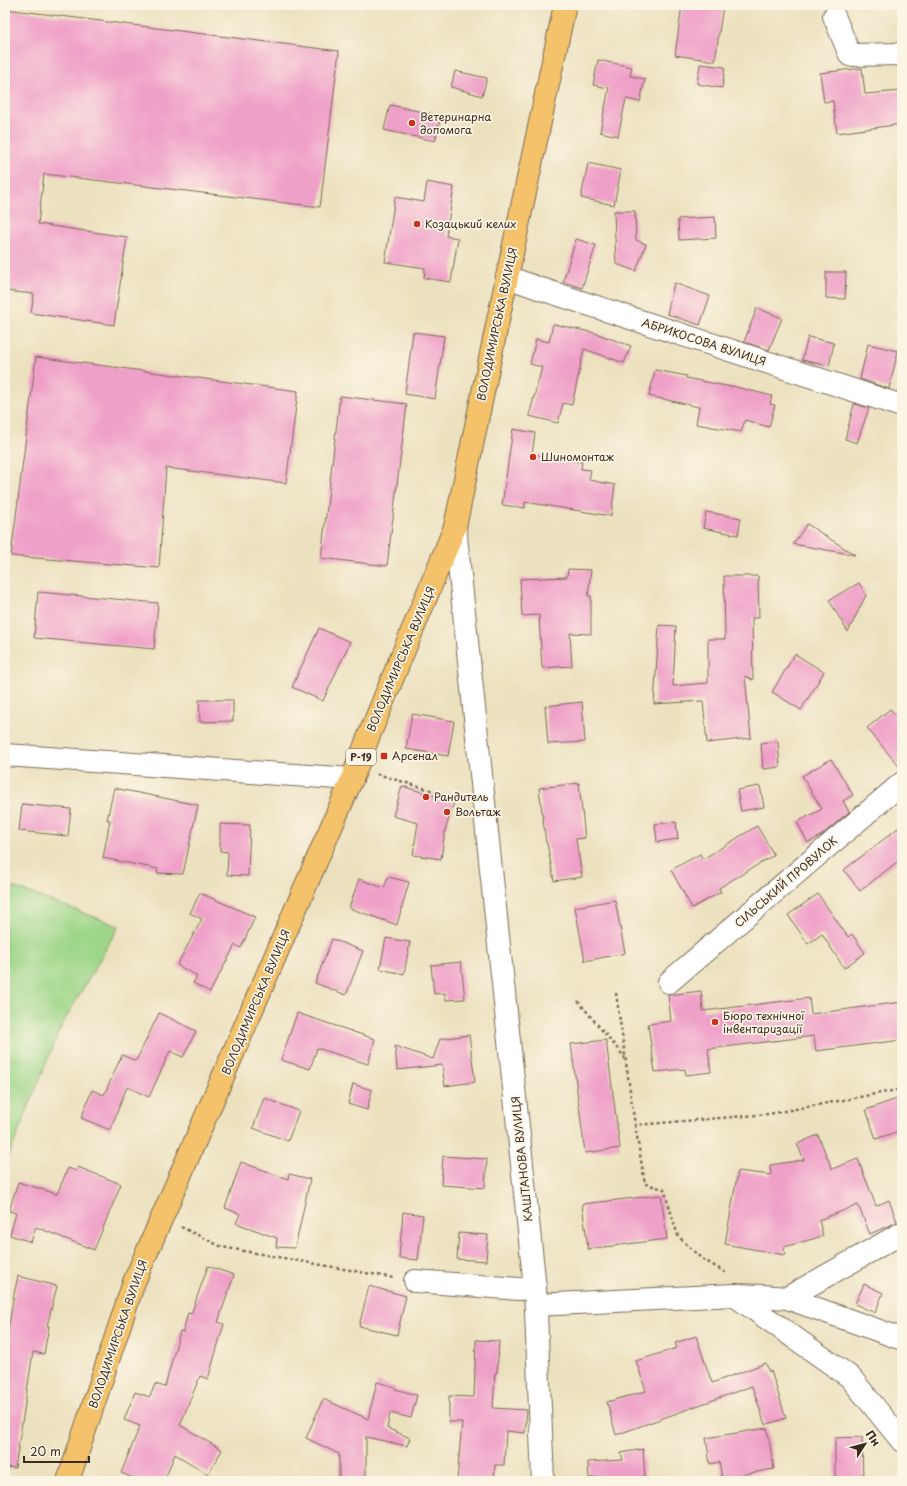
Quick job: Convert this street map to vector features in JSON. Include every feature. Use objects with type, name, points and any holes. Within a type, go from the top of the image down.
[{"type":"main road","name":"ВОЛОДИМИРСЬКА ВУЛИЦЯ","points":[[68,1481],[134,1282],[362,776],[370,733],[455,527],[565,5]]},
{"type":"street","points":[[834,16],[850,55],[902,54]]},
{"type":"street","name":"АБРИКОСОВА ВУЛИЦЯ","points":[[507,277],[902,406]]},
{"type":"street","name":"ВОЛОДИМИРСЬКА ВУЛИЦЯ","points":[[455,527],[507,1013]]},
{"type":"street","points":[[5,755],[362,776]]},
{"type":"street","name":"СІЛЬСЬКИЙ ПРОВУЛОК","points":[[669,982],[902,783]]},
{"type":"street","name":"КАШТАНОВА ВУЛИЦЯ","points":[[507,1013],[535,1296],[543,1481]]},
{"type":"street","points":[[787,1298],[902,1233]]},
{"type":"street","points":[[415,1281],[519,1289],[535,1296],[734,1295],[787,1298],[902,1339]]},
{"type":"street","points":[[734,1295],[850,1378],[902,1441]]},
{"type":"path","points":[[362,776],[465,801]]},
{"type":"path","points":[[616,994],[645,1184],[664,1189],[678,1236],[701,1258],[728,1274]]},
{"type":"path","points":[[578,1001],[626,1058]]},
{"type":"path","points":[[635,1125],[769,1114],[902,1089]]},
{"type":"path","points":[[175,1224],[222,1247],[415,1281]]},
{"type":"green space","points":[[5,884],[119,926],[61,1027],[5,1165]]},
{"type":"building","points":[[682,5],[723,5],[715,61],[675,55]]},
{"type":"building","points":[[5,9],[339,51],[320,207],[44,174],[38,224],[127,237],[114,325],[31,313],[34,294],[5,291]]},
{"type":"building","points":[[598,60],[632,67],[630,76],[645,79],[640,102],[626,99],[618,136],[600,132],[609,88],[593,85]]},
{"type":"building","points":[[700,64],[725,67],[722,88],[697,84]]},
{"type":"building","points":[[862,68],[865,94],[902,91],[902,124],[837,133],[833,101],[824,102],[820,73]]},
{"type":"building","points":[[455,71],[487,78],[482,96],[451,87]]},
{"type":"building","name":"Ветеринарна допомога","points":[[390,105],[441,116],[435,141],[384,130]]},
{"type":"building","points":[[588,163],[621,170],[614,205],[581,198]]},
{"type":"building","points":[[427,182],[454,187],[446,236],[458,238],[451,282],[424,278],[425,268],[385,262],[395,197],[424,202]]},
{"type":"building","points":[[614,211],[635,211],[636,240],[646,244],[636,271],[616,264]]},
{"type":"building","points":[[715,217],[716,238],[679,240],[678,219]]},
{"type":"building","points":[[576,239],[596,245],[582,288],[563,282]]},
{"type":"building","points":[[826,272],[846,272],[845,299],[826,298]]},
{"type":"building","points":[[674,283],[710,296],[700,325],[667,314]]},
{"type":"building","points":[[757,308],[782,318],[769,350],[744,342]]},
{"type":"building","points":[[553,324],[595,333],[631,346],[624,363],[584,349],[572,405],[563,403],[558,423],[529,416],[542,367],[530,364],[536,339],[549,342]]},
{"type":"building","points":[[413,332],[444,336],[435,399],[405,394]]},
{"type":"building","points":[[808,337],[834,343],[829,366],[802,360]]},
{"type":"building","points":[[868,344],[898,351],[889,389],[860,379]]},
{"type":"building","points":[[36,357],[298,391],[286,483],[166,468],[159,568],[11,556]]},
{"type":"building","points":[[655,370],[772,396],[770,404],[775,405],[769,427],[745,420],[741,432],[696,424],[699,407],[649,396]]},
{"type":"building","points":[[340,396],[407,404],[387,566],[321,558]]},
{"type":"building","points":[[854,404],[869,408],[857,443],[845,439]]},
{"type":"building","points":[[513,429],[535,433],[532,454],[582,462],[581,469],[591,470],[589,480],[615,485],[611,516],[525,502],[525,508],[502,505]]},
{"type":"building","points":[[706,512],[741,518],[738,535],[703,528]]},
{"type":"building","points":[[807,524],[855,555],[793,544]]},
{"type":"building","points":[[568,569],[591,570],[588,596],[591,596],[591,634],[570,633],[572,666],[542,668],[539,615],[522,616],[520,579],[567,577]]},
{"type":"building","points":[[724,576],[758,576],[759,618],[752,618],[753,680],[745,676],[751,738],[707,743],[703,701],[654,704],[659,625],[676,626],[673,686],[708,683],[708,639],[725,639]]},
{"type":"building","points":[[859,583],[866,595],[848,632],[829,600]]},
{"type":"building","points":[[38,592],[158,603],[154,649],[34,638]]},
{"type":"building","points":[[319,628],[350,642],[323,701],[292,687]]},
{"type":"building","points":[[795,654],[824,672],[801,710],[772,692]]},
{"type":"building","points":[[199,700],[233,700],[233,721],[200,722]]},
{"type":"building","points":[[582,702],[585,742],[548,744],[545,706]]},
{"type":"building","points":[[890,709],[902,723],[902,770],[867,728]]},
{"type":"building","points":[[412,714],[454,721],[448,756],[406,749]]},
{"type":"building","points":[[778,741],[780,767],[763,769],[761,743]]},
{"type":"building","points":[[831,759],[853,795],[843,801],[849,812],[822,835],[808,843],[797,822],[822,809],[802,776]]},
{"type":"building","points":[[579,783],[585,838],[576,839],[582,877],[554,881],[546,843],[539,788]]},
{"type":"building","points":[[402,786],[454,802],[445,831],[441,859],[413,855],[418,823],[393,816]]},
{"type":"building","points":[[760,786],[764,807],[741,811],[737,790]]},
{"type":"building","points":[[114,788],[198,805],[183,874],[157,873],[158,869],[103,858],[110,820],[107,820]]},
{"type":"building","points":[[22,804],[71,809],[68,836],[19,831]]},
{"type":"building","points":[[676,822],[678,839],[657,842],[655,824]]},
{"type":"building","points":[[220,824],[250,825],[248,876],[227,875],[228,852],[220,851]]},
{"type":"building","points":[[902,825],[902,858],[860,891],[844,870]]},
{"type":"building","points":[[757,826],[774,855],[719,888],[721,892],[692,908],[671,870],[700,854],[703,859]]},
{"type":"building","points":[[388,877],[409,882],[397,925],[349,908],[359,879],[384,888]]},
{"type":"building","points":[[200,893],[255,917],[241,948],[235,945],[210,992],[193,983],[197,976],[177,965],[202,919],[190,913]]},
{"type":"building","points":[[818,894],[848,937],[852,934],[865,953],[844,968],[822,934],[808,944],[788,915]]},
{"type":"building","points":[[615,900],[625,953],[585,961],[575,907]]},
{"type":"building","points":[[386,938],[410,942],[404,974],[380,969]]},
{"type":"building","points":[[332,939],[363,951],[346,995],[315,983]]},
{"type":"building","points":[[461,962],[465,999],[446,1000],[445,993],[434,994],[431,965]]},
{"type":"building","points":[[701,991],[703,1011],[809,998],[811,1014],[902,1002],[902,1040],[816,1051],[814,1036],[708,1049],[711,1072],[686,1075],[685,1069],[655,1072],[648,1024],[671,1021],[668,995]]},
{"type":"building","points":[[159,1013],[196,1031],[183,1057],[170,1051],[149,1097],[127,1087],[110,1130],[81,1118],[92,1090],[104,1095],[122,1055],[136,1061]]},
{"type":"building","points":[[297,1013],[375,1039],[368,1064],[317,1048],[310,1069],[281,1060]]},
{"type":"building","points":[[469,1035],[475,1082],[445,1086],[442,1065],[397,1070],[395,1046],[433,1059],[440,1039]]},
{"type":"building","points":[[606,1040],[620,1148],[585,1153],[571,1044]]},
{"type":"building","points":[[353,1084],[372,1090],[367,1110],[348,1104]]},
{"type":"building","points":[[902,1097],[902,1130],[876,1139],[866,1110]]},
{"type":"building","points":[[264,1098],[299,1111],[288,1141],[253,1128]]},
{"type":"building","points":[[818,1135],[832,1169],[858,1159],[876,1206],[889,1200],[897,1222],[870,1234],[858,1205],[819,1220],[823,1236],[784,1247],[785,1255],[725,1244],[738,1171],[771,1175],[770,1165],[804,1160],[797,1144]]},
{"type":"building","points":[[443,1156],[487,1159],[485,1188],[441,1185]]},
{"type":"building","points":[[241,1162],[288,1179],[289,1174],[310,1179],[295,1248],[276,1247],[277,1238],[236,1223],[240,1214],[225,1208]]},
{"type":"building","points":[[78,1167],[121,1184],[94,1250],[36,1227],[31,1242],[10,1235],[16,1213],[9,1211],[18,1182],[57,1194],[68,1168],[76,1171]]},
{"type":"building","points":[[661,1195],[667,1239],[588,1249],[582,1204]]},
{"type":"building","points":[[403,1212],[423,1215],[418,1260],[399,1258]]},
{"type":"building","points":[[459,1233],[488,1235],[486,1261],[457,1259]]},
{"type":"building","points":[[208,1266],[234,1275],[218,1322],[224,1324],[208,1379],[200,1376],[180,1425],[222,1450],[208,1474],[175,1454],[164,1481],[140,1481],[121,1473],[140,1426],[124,1420],[135,1392],[150,1397],[155,1384],[165,1387],[180,1331],[183,1332],[188,1313],[191,1314]]},
{"type":"building","points":[[18,1276],[57,1286],[47,1326],[49,1326],[44,1354],[33,1352],[15,1468],[5,1467],[5,1349]]},
{"type":"building","points":[[864,1284],[883,1293],[875,1313],[855,1304]]},
{"type":"building","points":[[369,1286],[406,1296],[397,1335],[359,1326]]},
{"type":"building","points":[[696,1336],[712,1383],[766,1363],[769,1372],[771,1371],[786,1418],[765,1425],[752,1386],[616,1435],[607,1402],[646,1391],[636,1361],[677,1348],[675,1343]]},
{"type":"building","points":[[476,1340],[499,1341],[493,1408],[527,1410],[525,1433],[506,1431],[504,1465],[495,1465],[494,1481],[457,1481],[462,1422],[449,1422],[449,1396],[474,1397]]},
{"type":"building","points":[[377,1382],[417,1395],[411,1418],[390,1413],[387,1428],[410,1438],[407,1446],[366,1437],[366,1481],[339,1481],[339,1454],[306,1438],[323,1399],[368,1419]]},
{"type":"building","points":[[767,1428],[774,1469],[722,1478],[719,1462],[710,1464],[706,1438]]},
{"type":"building","points":[[862,1437],[863,1481],[835,1481],[835,1438]]},
{"type":"building","points":[[643,1449],[645,1481],[624,1481],[623,1476],[589,1478],[588,1462],[623,1460],[621,1453]]},
{"type":"place","name":"Ветеринарна допомога","points":[[412,123]]},
{"type":"place","name":"Козацький келих","points":[[417,224]]},
{"type":"place","name":"Шиномонтаж","points":[[533,457]]},
{"type":"place","name":"Арсенал","points":[[384,756]]},
{"type":"place","name":"Рандитель","points":[[426,797]]},
{"type":"place","name":"Вольтаж","points":[[447,812]]},
{"type":"place","name":"Бюро технічної інвентаризації","points":[[715,1022]]}]
